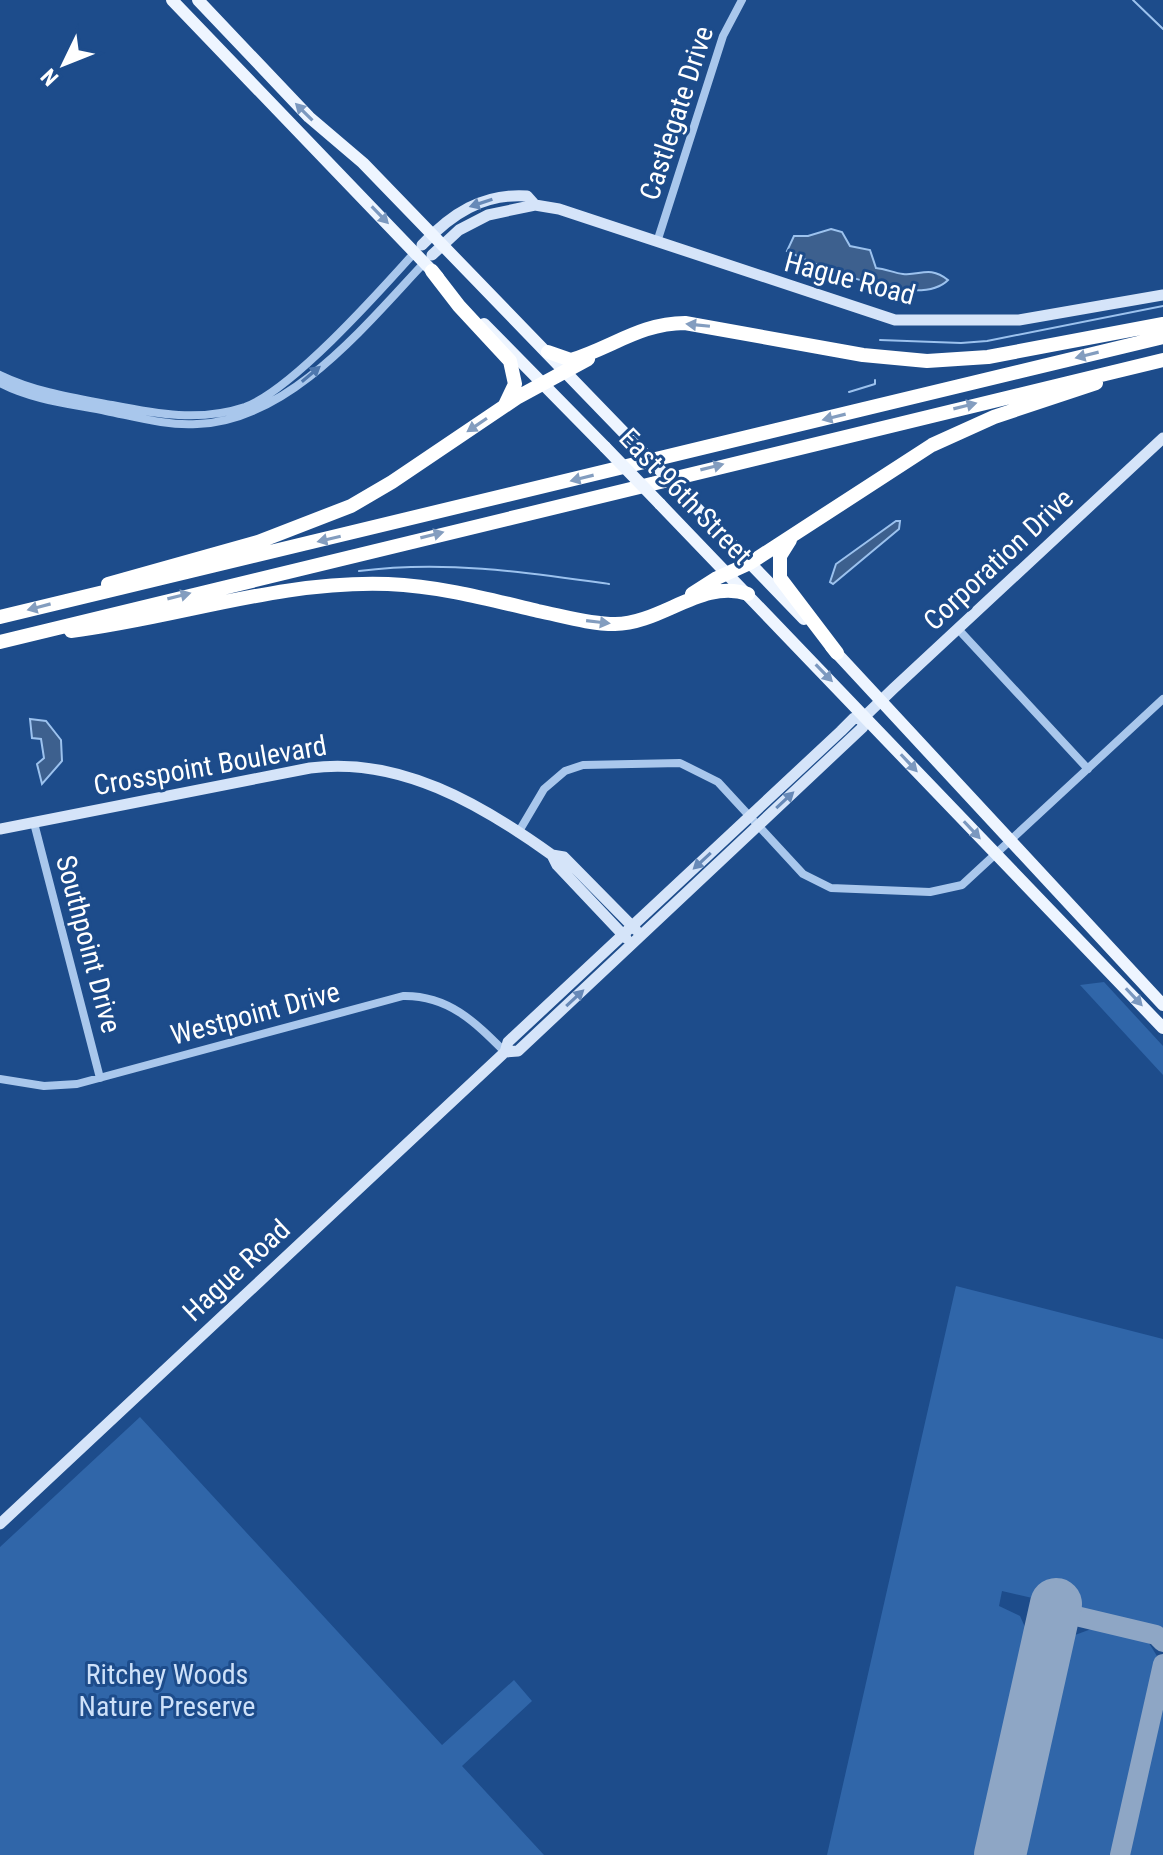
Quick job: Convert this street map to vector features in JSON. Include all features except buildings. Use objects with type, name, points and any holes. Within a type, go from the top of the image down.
[{"type":"highway","points":[[429,263],[459,306],[510,361],[516,375],[515,384],[503,408]]},
{"type":"highway","points":[[548,352],[571,360],[650,327],[685,323],[863,355],[949,360],[1012,353],[1163,324]]},
{"type":"highway","points":[[0,617],[1163,337]]},
{"type":"highway","points":[[78,597],[130,575],[258,542],[323,519],[392,482],[503,408],[566,372],[599,347]]},
{"type":"highway","points":[[683,603],[692,594],[750,563],[945,438],[994,417],[1159,361]]},
{"type":"highway","points":[[0,642],[1159,361]]},
{"type":"highway","points":[[796,534],[782,552],[780,578],[837,653]]},
{"type":"highway","points":[[23,637],[97,628],[283,591],[349,584],[437,589],[579,620],[618,624],[655,617],[724,588],[748,594]]},
{"type":"main road","name":"East 96th Street","points":[[172,0],[419,249],[543,383],[1163,1028]]},
{"type":"main road","name":"East 96th Street","points":[[198,0],[309,117],[363,163],[548,352],[837,653],[1163,1005]]},
{"type":"main road","points":[[1051,909],[1088,937],[1097,935]]},
{"type":"street","name":"Castlegate Drive","points":[[657,242],[723,36],[742,0]]},
{"type":"street","name":"Hague Road","points":[[419,249],[459,212],[486,200],[527,196],[535,205]]},
{"type":"street","name":"Hague Road","points":[[429,263],[442,245],[475,220],[535,205],[559,209],[837,304],[912,322],[1019,320],[1163,295]]},
{"type":"street","points":[[0,375],[54,393],[149,413],[201,416],[242,408],[260,401],[295,373],[419,249]]},
{"type":"street","points":[[0,383],[42,398],[148,420],[193,425],[242,416],[276,400],[317,370],[429,263]]},
{"type":"street","name":"Corporation Drive","points":[[864,718],[1163,438]]},
{"type":"street","points":[[958,629],[1088,769]]},
{"type":"street","points":[[518,833],[553,779],[583,765],[686,764],[714,779],[803,874],[831,888],[930,892],[953,889],[1011,843],[1163,699]]},
{"type":"street","name":"Hague Road","points":[[0,1524],[505,1052],[518,1051],[632,935],[754,821],[863,727],[864,718]]},
{"type":"street","name":"Crosspoint Boulevard","points":[[0,829],[310,768],[347,765],[384,769],[419,779],[552,855],[557,865],[632,935]]},
{"type":"street","name":"Southpoint Drive","points":[[34,823],[100,1078]]},
{"type":"street","name":"Westpoint Drive","points":[[0,1079],[61,1087],[403,996],[427,998],[452,1007],[505,1052]]},
{"type":"green space","points":[[1104,982],[1163,1046],[1163,1075],[1080,985]]},
{"type":"green space","points":[[956,1286],[1163,1339],[1163,1628],[1002,1591],[999,1606],[1020,1616],[1030,1638],[982,1855],[827,1855]]},
{"type":"green space","name":"Ritchey Woods Nature Preserve","points":[[140,1417],[442,1745],[514,1680],[532,1701],[462,1766],[544,1855],[0,1855],[0,1547]]},
{"type":"green space","points":[[1094,1628],[1147,1640],[1157,1656],[1113,1855],[1018,1855],[1065,1649],[1075,1635]]},
{"type":"green space","points":[[1163,1694],[1163,1855],[1127,1855]]},
{"type":"shaded area","points":[[831,229],[842,232],[850,246],[870,250],[876,268],[903,274],[930,272],[948,280],[934,288],[892,288],[843,275],[787,251],[794,236],[808,236]]},
{"type":"shaded area","points":[[900,521],[899,529],[833,584],[830,582],[836,564]]},
{"type":"shaded area","points":[[30,719],[46,721],[61,740],[62,761],[42,784],[37,764],[44,758],[41,739],[32,738]]},
{"type":"waterway","points":[[1133,0],[1163,29]]},
{"type":"waterway","points":[[880,340],[987,341],[1163,306]]},
{"type":"waterway","points":[[849,392],[875,384],[875,380]]},
{"type":"waterway","points":[[359,571],[453,567],[609,584]]},
{"type":"taxiway","points":[[1055,1611],[1156,1635],[1163,1642]]},
{"type":"taxiway","points":[[1120,1855],[1163,1664]]},
{"type":"runway","points":[[1000,1855],[1056,1604]]}]
